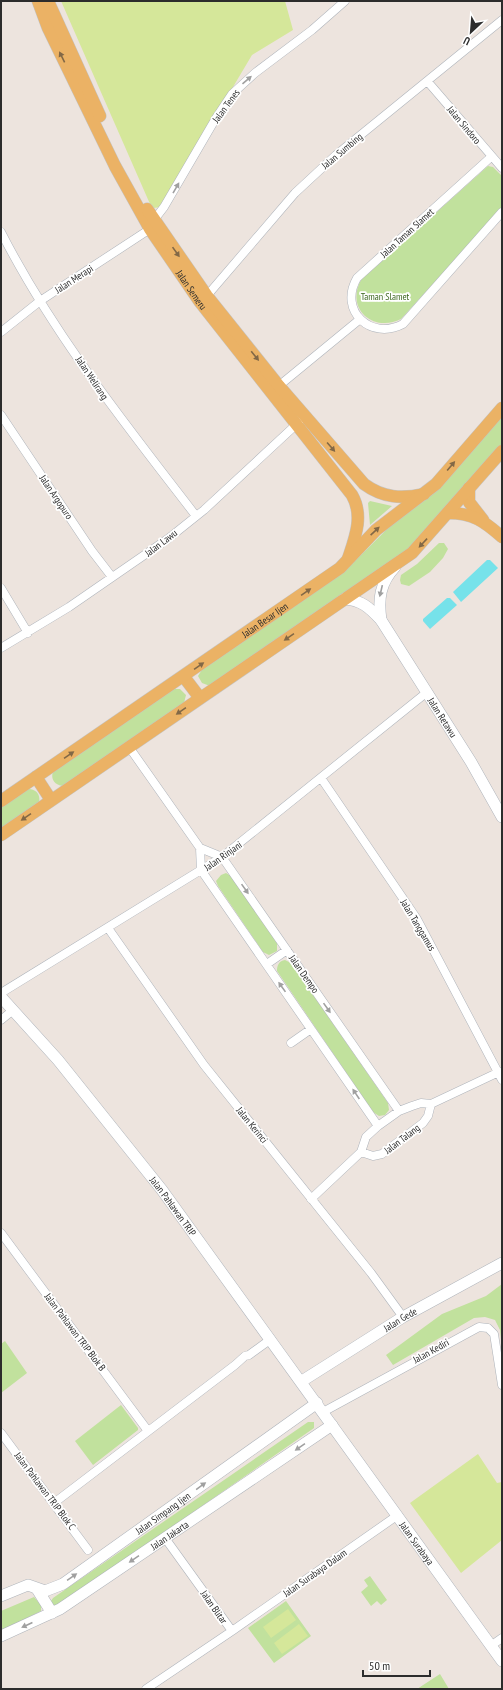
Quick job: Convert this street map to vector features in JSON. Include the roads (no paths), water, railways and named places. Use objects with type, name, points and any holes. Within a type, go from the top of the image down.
[{"type":"main road","name":"Jalan Semeru","points":[[38,1],[48,28],[116,166],[152,225],[204,299],[301,421],[352,495],[357,504],[357,529],[348,559]]},
{"type":"main road","name":"Jalan Semeru","points":[[48,1],[58,27],[152,225]]},
{"type":"main road","name":"Jalan Besar Ijen","points":[[1,801],[324,580],[348,559],[376,530],[440,480],[502,408]]},
{"type":"main road","name":"Jalan Semeru","points":[[301,421],[371,490],[380,494],[394,497],[410,497],[424,494]]},
{"type":"main road","points":[[1,834],[344,599],[396,566],[417,549],[502,451]]},
{"type":"main road","points":[[469,488],[469,502],[486,523],[502,537]]},
{"type":"main road","points":[[448,513],[461,513],[486,523]]},
{"type":"main road","name":"Jalan Retawu","points":[[380,620],[379,600],[382,584],[396,566]]},
{"type":"main road","name":"Jalan Retawu","points":[[344,599],[356,600],[363,603],[380,620],[471,762],[502,817]]},
{"type":"main road","points":[[184,677],[200,698]]},
{"type":"main road","points":[[36,777],[52,800]]},
{"type":"main road","name":"Jalan Pahlawan TRIP","points":[[1,997],[58,1060],[139,1159],[302,1381],[332,1425]]},
{"type":"main road","name":"Jalan Gede","points":[[302,1381],[403,1317],[502,1263]]},
{"type":"main road","name":"Jalan Simpang Ijen","points":[[1,1596],[28,1585],[45,1591],[63,1584],[320,1407]]},
{"type":"main road","name":"Jalan Surabaya","points":[[332,1425],[492,1645],[502,1661]]},
{"type":"main road","name":"Jalan Jakarta","points":[[1,1636],[52,1613],[332,1425]]},
{"type":"main road","points":[[37,1589],[52,1613]]},
{"type":"street","name":"Jalan Tenes","points":[[152,225],[232,94],[255,73],[312,30],[346,1]]},
{"type":"street","name":"Jalan Sumbing","points":[[204,299],[295,193],[336,155],[428,82],[502,20]]},
{"type":"street","name":"Jalan Sindoro","points":[[428,82],[502,168]]},
{"type":"street","name":"Jalan Taman Slamet","points":[[360,320],[351,302],[350,292],[357,278],[491,157]]},
{"type":"street","points":[[275,390],[360,320],[378,329],[390,330],[403,324],[502,212]]},
{"type":"street","name":"Jalan Merapi","points":[[1,332],[40,301],[152,225]]},
{"type":"street","name":"Jalan Welirang","points":[[1,232],[40,301],[116,412],[196,516]]},
{"type":"street","name":"Jalan Argopuro","points":[[1,415],[92,550],[112,577]]},
{"type":"street","name":"Jalan Lawu","points":[[1,648],[28,633],[140,559],[196,516],[301,421]]},
{"type":"street","points":[[1,588],[28,633]]},
{"type":"street","name":"Jalan Rinjani","points":[[1,993],[222,858],[426,692]]},
{"type":"street","points":[[129,747],[200,848],[202,870],[378,1126]]},
{"type":"street","name":"Jalan Tanggamus","points":[[322,778],[417,919],[502,1080]]},
{"type":"street","points":[[200,848],[222,858]]},
{"type":"street","name":"Jalan Dempo","points":[[222,858],[399,1112]]},
{"type":"street","name":"Jalan Kerinci","points":[[108,928],[204,1065],[371,1273],[403,1317]]},
{"type":"street","points":[[267,964],[287,950]]},
{"type":"street","points":[[1,1020],[14,1010]]},
{"type":"street","points":[[292,1042],[311,1029]]},
{"type":"street","points":[[311,1199],[361,1152],[366,1137],[378,1126],[399,1112],[421,1103],[431,1104],[498,1072]]},
{"type":"street","name":"Jalan Talang","points":[[361,1152],[374,1156],[382,1154],[423,1123],[428,1116],[431,1104]]},
{"type":"street","name":"Jalan Pahlawan TRIP Blok B","points":[[1,1233],[148,1432]]},
{"type":"street","name":"Jalan Kediri","points":[[320,1407],[479,1326],[488,1328],[494,1334],[502,1385]]},
{"type":"street","points":[[54,1503],[235,1365],[239,1366],[248,1360],[249,1355],[271,1339]]},
{"type":"street","name":"Jalan Pahlawan TRIP Blok C","points":[[1,1433],[88,1550]]},
{"type":"street","name":"Jalan Surabaya Dalam","points":[[232,1631],[398,1515]]},
{"type":"street","name":"Jalan Blitar","points":[[146,1689],[232,1631],[165,1538]]},
{"type":"street","points":[[492,1645],[502,1638]]},
{"type":"water","points":[[487,560],[490,560],[498,568],[461,602],[453,592]]},
{"type":"water","points":[[447,598],[450,598],[457,605],[430,629],[423,619]]},
{"type":"park label","name":"Taman Slamet","points":[[385,296]]}]
